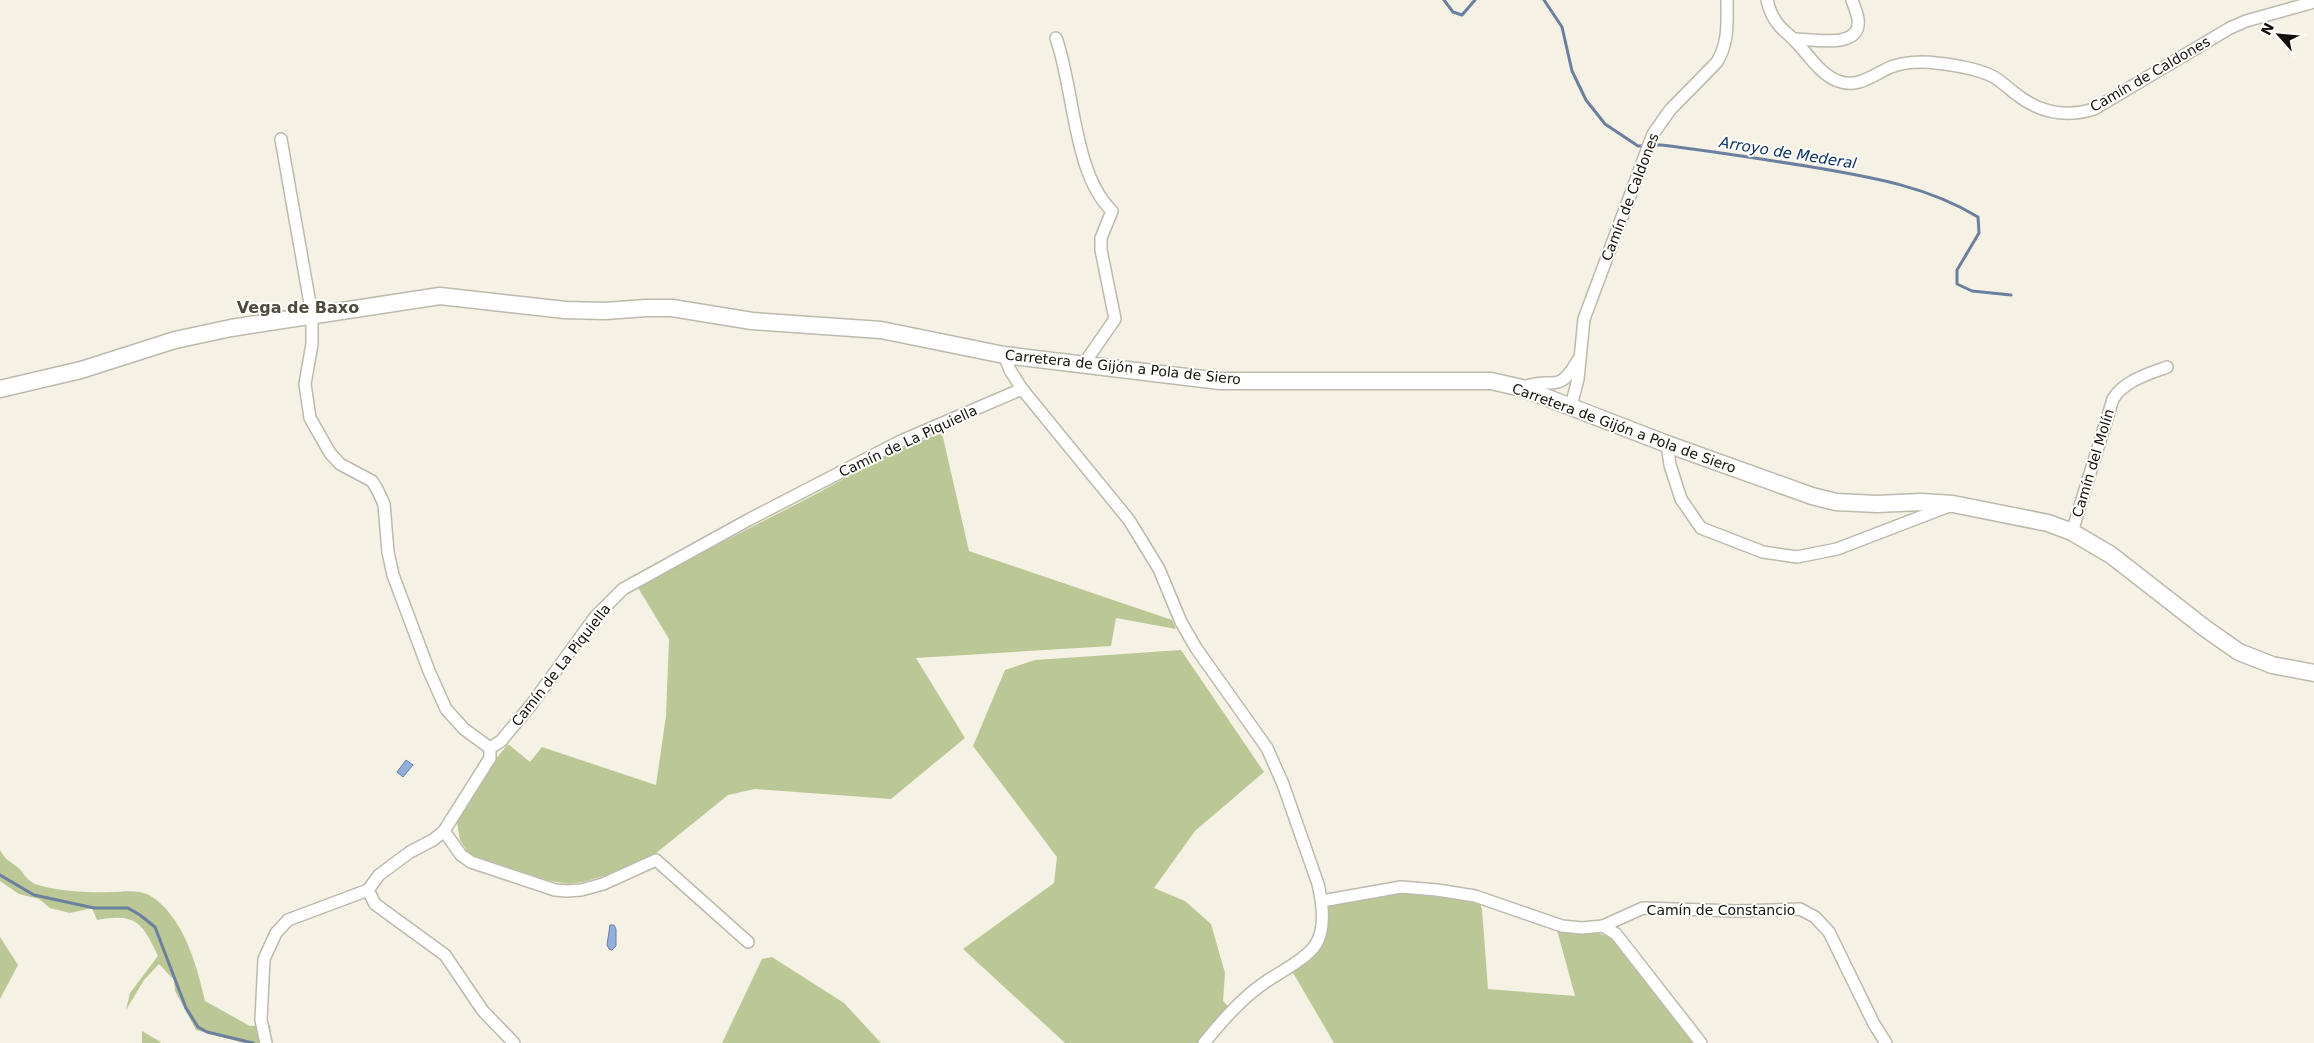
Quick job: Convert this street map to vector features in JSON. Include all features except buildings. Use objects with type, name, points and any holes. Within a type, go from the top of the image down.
[{"type":"street","name":"Camín de Caldones","points":[[1565,404],[1578,379],[1584,319],[1652,134],[1665,116],[1718,62],[1726,42],[1727,0]]},
{"type":"street","name":"Camín de Caldones","points":[[1767,0],[1769,10],[1778,25],[1826,75],[1838,82],[1851,84],[1865,80],[1892,67],[1909,63],[1933,62],[1970,68],[1992,76],[2023,100],[2056,114],[2078,114],[2094,109],[2230,28],[2314,2]]},
{"type":"street","points":[[1794,40],[1839,41],[1849,38],[1858,28],[1858,19],[1852,0]]},
{"type":"street","points":[[1056,38],[1061,52],[1076,125],[1089,174],[1104,204],[1112,211],[1101,238],[1101,250],[1116,319],[1083,364]]},
{"type":"street","points":[[265,1041],[261,1020],[264,959],[276,933],[288,920],[368,890],[379,875],[444,831],[490,758],[490,748],[464,729],[446,709],[429,672],[393,575],[388,552],[384,504],[377,489],[372,481],[340,464],[330,453],[310,418],[305,384],[312,344],[312,315],[280,139]]},
{"type":"street","name":"Carretera de Gijón a Pola de Siero","points":[[0,389],[80,370],[175,340],[231,328],[440,296],[565,310],[605,311],[672,308],[752,321],[881,330],[1004,355],[1220,381],[1491,381],[1522,388],[1768,482],[1836,502],[1953,504],[2048,523],[2072,532],[2111,555],[2239,652],[2272,665],[2314,673]]},
{"type":"street","points":[[1004,355],[1010,370],[1022,388],[1129,520],[1160,569],[1181,622],[1196,648],[1267,748],[1283,784],[1318,884],[1322,901],[1320,932],[1316,944],[1309,952],[1263,984],[1244,1000],[1204,1043]]},
{"type":"street","name":"Camín de Caldones","points":[[1562,382],[1570,375],[1580,357]]},
{"type":"street","name":"Camín del Molín","points":[[2072,532],[2113,399],[2118,391],[2143,375],[2168,367]]},
{"type":"street","points":[[1522,388],[1538,383],[1562,382],[1565,404]]},
{"type":"street","name":"Camín de La Piquiella","points":[[490,748],[501,741],[531,706],[595,617],[624,589],[750,519],[901,441],[1022,388]]},
{"type":"street","points":[[1667,444],[1670,465],[1681,500],[1701,528],[1764,552],[1797,558],[1837,549],[1953,504]]},
{"type":"street","points":[[444,831],[461,855],[471,862],[555,890],[581,890],[603,884],[656,860],[748,942]]},
{"type":"street","points":[[1322,901],[1401,887],[1475,896],[1562,926],[1582,928],[1603,926],[1616,934],[1701,1043]]},
{"type":"street","points":[[368,890],[375,904],[445,954],[483,1011],[514,1043]]},
{"type":"street","name":"Camín de Constancio","points":[[1603,926],[1643,908],[1800,909],[1815,917],[1828,932],[1874,1024],[1886,1043]]},
{"type":"green space","points":[[942,433],[969,551],[1172,620],[1176,629],[1116,618],[1111,646],[916,658],[965,738],[891,799],[755,789],[728,795],[655,854],[611,874],[583,882],[568,884],[546,880],[470,856],[460,840],[457,823],[479,780],[508,744],[530,762],[542,747],[656,785],[666,716],[669,639],[637,586],[816,494],[896,450]]},
{"type":"green space","points":[[1181,650],[1264,772],[1195,831],[1154,888],[1185,901],[1211,924],[1225,973],[1223,1001],[1228,1006],[1198,1043],[1065,1043],[963,949],[1054,883],[1057,857],[973,746],[1005,670],[1035,660]]},
{"type":"green space","points":[[0,850],[5,858],[35,884],[62,890],[83,892],[135,891],[149,895],[161,904],[180,928],[193,957],[205,1001],[250,1026],[270,1025],[272,1043],[244,1043],[196,1030],[175,991],[174,980],[159,964],[144,980],[126,1010],[130,993],[158,956],[142,928],[129,919],[110,918],[97,920],[92,908],[70,913],[50,908],[39,899],[19,894],[0,881]]},
{"type":"green space","points":[[1402,892],[1480,903],[1488,989],[1575,996],[1557,930],[1598,933],[1610,937],[1695,1043],[1334,1043],[1292,971],[1321,946],[1329,906]]},
{"type":"green space","points":[[0,937],[18,965],[0,999]]},
{"type":"green space","points":[[772,957],[844,1003],[881,1043],[722,1043],[762,959]]},
{"type":"green space","points":[[142,1031],[159,1041],[161,1043],[142,1043]]},
{"type":"water","points":[[406,760],[413,765],[403,777],[397,772]]},
{"type":"water","points":[[610,925],[614,925],[616,929],[616,946],[612,950],[607,945]]},
{"type":"waterway","name":"Arroyo de Mederal","points":[[1444,0],[1453,12],[1462,15],[1475,0]]},
{"type":"waterway","name":"Arroyo de Mederal","points":[[1544,0],[1562,27],[1572,71],[1586,100],[1605,124],[1638,146],[1645,146]]},
{"type":"waterway","name":"Arroyo de Mederal","points":[[1651,145],[1718,152],[1877,179],[1918,190],[1959,206],[1978,217],[1979,233],[1957,270],[1957,284],[1972,291],[2011,295]]},
{"type":"waterway","points":[[0,875],[34,895],[94,908],[128,908],[140,915],[155,927],[186,1008],[198,1027],[207,1032],[253,1043]]},
{"type":"district","name":"Vega de Baxo","points":[[298,307]]}]
